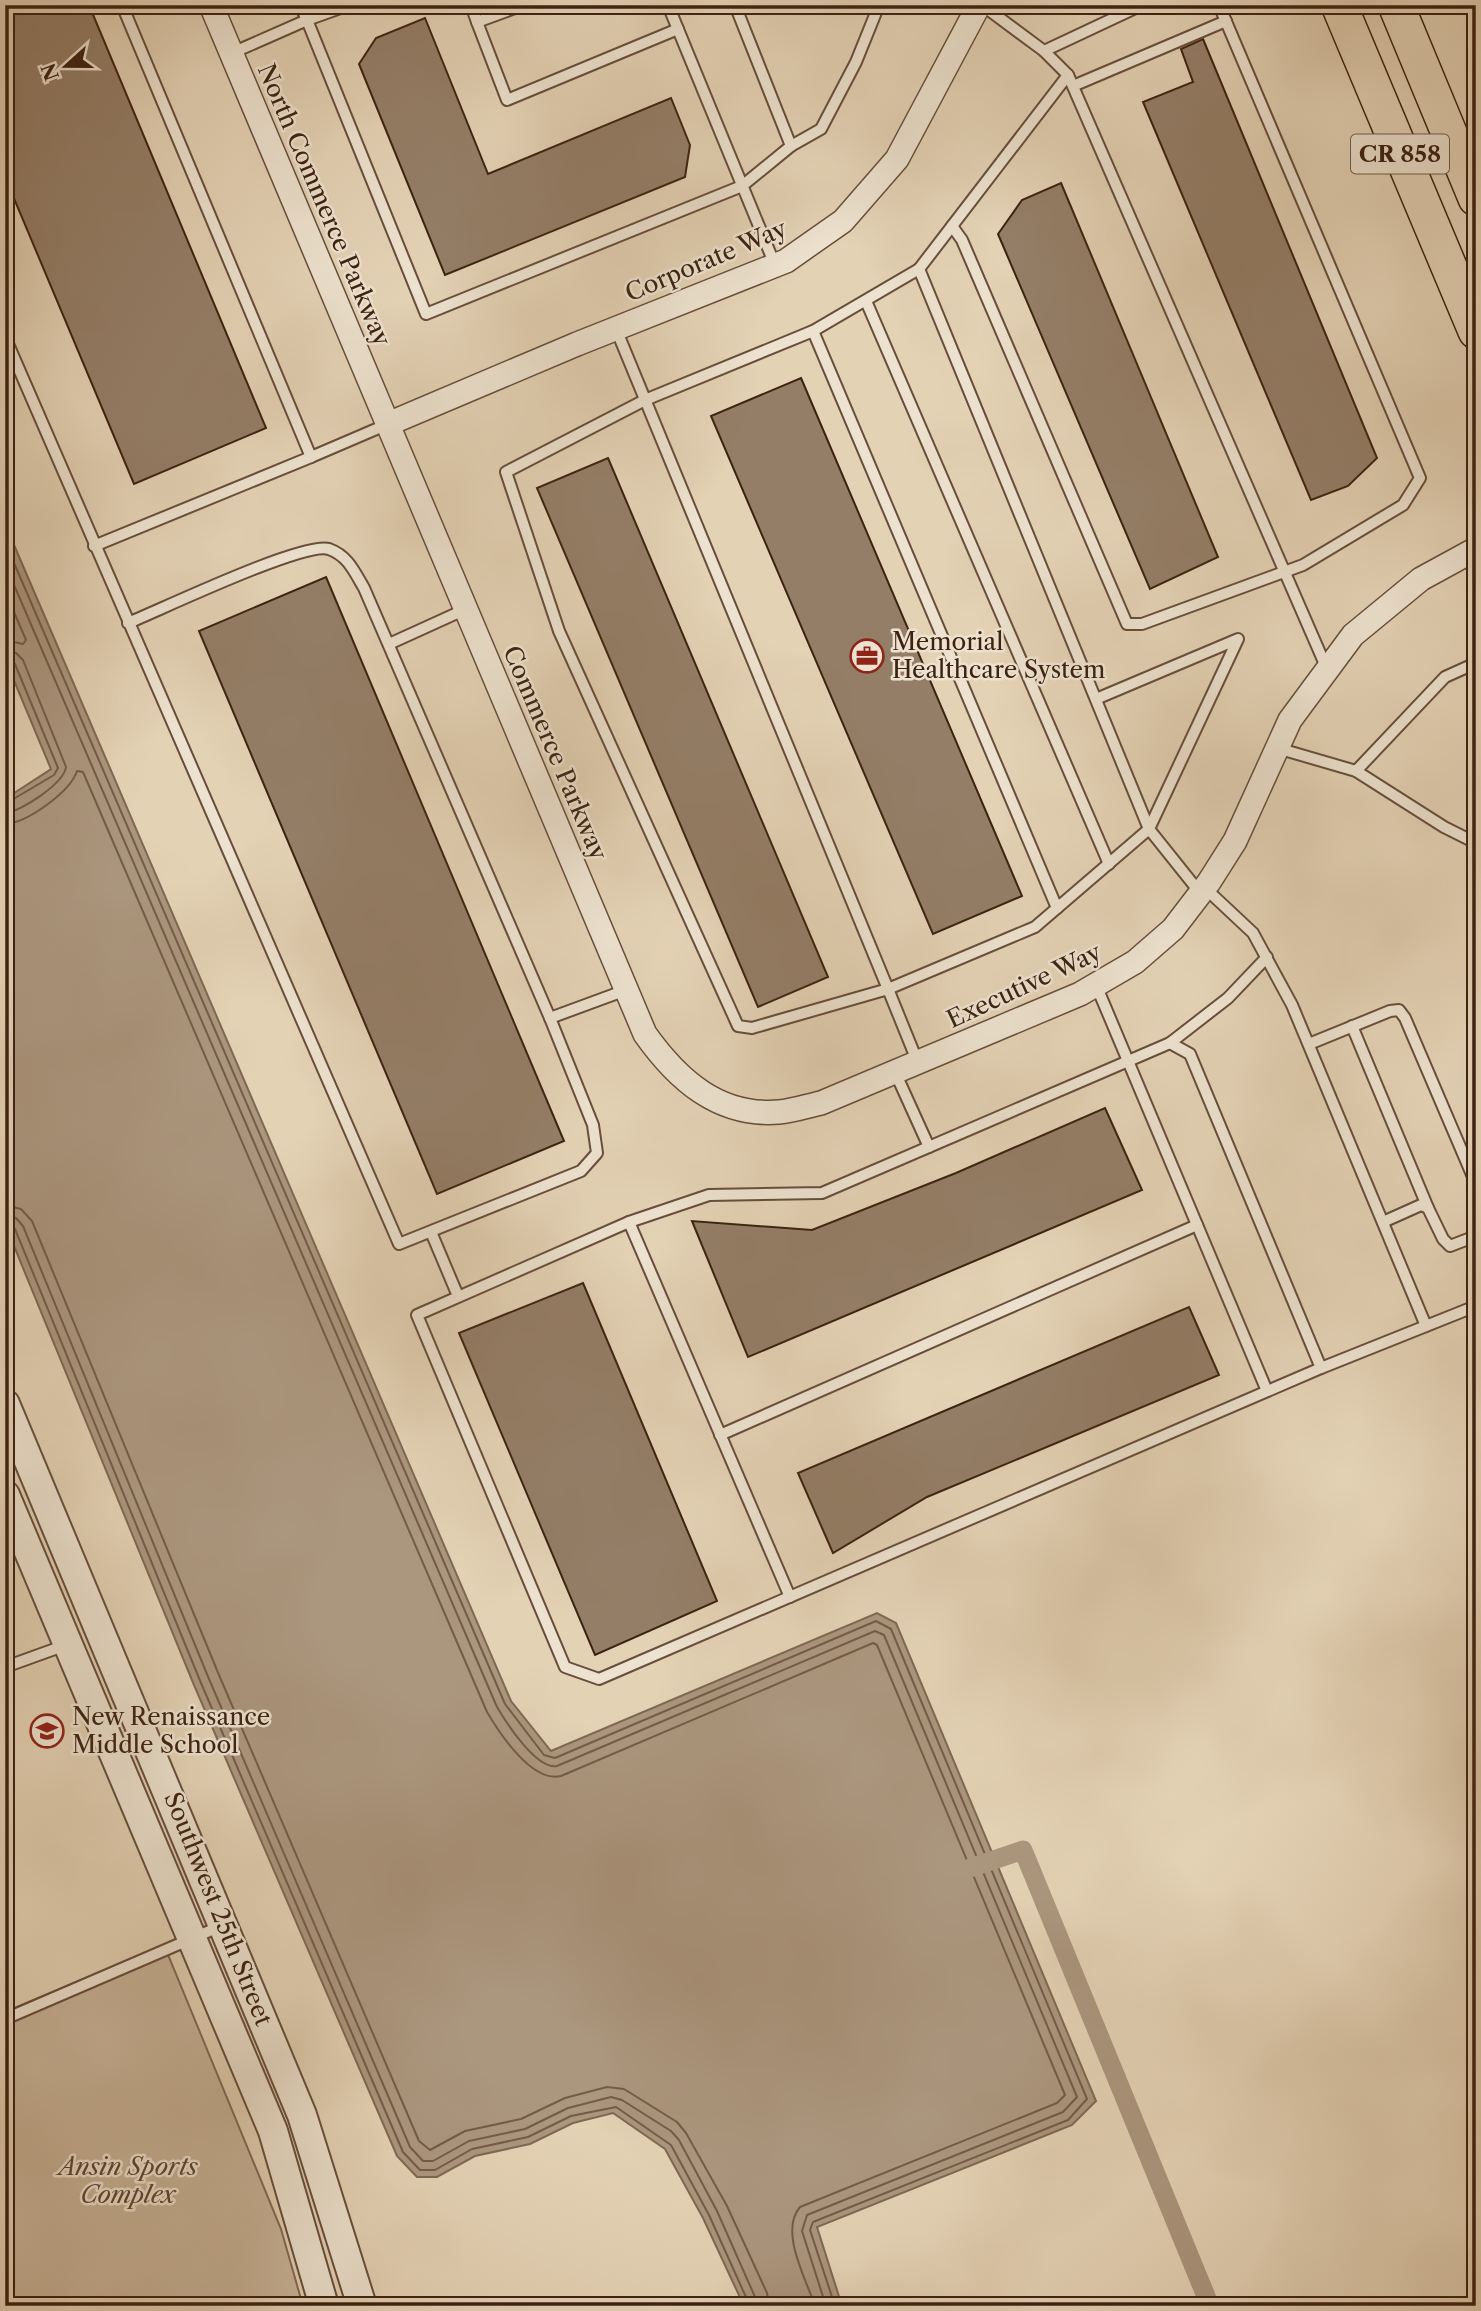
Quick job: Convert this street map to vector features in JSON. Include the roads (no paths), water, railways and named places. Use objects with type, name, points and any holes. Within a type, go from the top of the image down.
[{"type":"main road","name":"CR 858","points":[[1339,5],[1476,331]]},
{"type":"main road","name":"CR 858","points":[[1396,5],[1476,198]]},
{"type":"street","name":"North Commerce Parkway","points":[[211,5],[388,424]]},
{"type":"street","name":"Corporate Way","points":[[388,424],[775,265],[844,221],[897,159],[980,5]]},
{"type":"street","name":"Commerce Parkway","points":[[388,424],[645,1034],[664,1061],[694,1090]]},
{"type":"street","name":"Executive Way","points":[[694,1090],[736,1108],[777,1112],[821,1103],[1096,985],[1144,954],[1173,929],[1203,891],[1235,841],[1290,719],[1353,635],[1421,579],[1476,549]]},
{"type":"street","name":"Southwest 25th Street","points":[[5,1404],[302,2115],[362,2306]]},
{"type":"street","name":"Southwest 25th Street","points":[[5,1494],[273,2131],[324,2306]]},
{"type":"lane","points":[[122,5],[311,457]]},
{"type":"lane","points":[[300,5],[426,314],[742,186],[792,146],[821,129],[856,62],[879,5]]},
{"type":"lane","points":[[232,53],[349,5]]},
{"type":"lane","points":[[471,5],[507,100],[678,29]]},
{"type":"lane","points":[[477,22],[523,5]]},
{"type":"lane","points":[[668,5],[775,265]]},
{"type":"lane","points":[[980,5],[1044,51],[1070,80],[1328,669]]},
{"type":"lane","points":[[1044,51],[1142,5]]},
{"type":"lane","points":[[952,226],[962,240],[1127,624],[1142,624],[1303,565],[1403,505],[1420,478],[1219,5]]},
{"type":"lane","points":[[739,7],[792,146]]},
{"type":"lane","points":[[1096,699],[1238,639],[1149,829],[1035,927],[888,989],[752,1028],[738,1026],[559,631],[506,472],[645,400],[813,331],[919,269],[1070,80],[1226,21]]},
{"type":"lane","points":[[919,269],[1149,829],[1203,891],[1253,933],[1267,957],[1309,1044],[1426,1326]]},
{"type":"lane","points":[[866,301],[1109,863]]},
{"type":"lane","points":[[615,329],[918,1063]]},
{"type":"lane","points":[[813,331],[1057,908]]},
{"type":"lane","points":[[5,337],[94,546],[399,1244],[581,1171],[597,1153],[593,1125],[550,1018],[389,645],[348,559],[327,548],[292,554],[128,623]]},
{"type":"lane","points":[[94,546],[388,424]]},
{"type":"lane","points":[[389,645],[466,609]]},
{"type":"lane","points":[[1356,771],[1445,677],[1476,663]]},
{"type":"lane","points":[[1277,748],[1356,771],[1444,827],[1476,842]]},
{"type":"lane","points":[[1267,957],[1228,998],[1170,1043],[822,1194],[709,1195],[629,1222],[417,1315],[565,1667],[599,1679],[1321,1368],[1476,1306]]},
{"type":"lane","points":[[1096,985],[1267,1391]]},
{"type":"lane","points":[[550,1018],[626,990]]},
{"type":"lane","points":[[1309,1044],[1390,1011],[1399,1010],[1405,1018],[1476,1184]]},
{"type":"lane","points":[[1352,1026],[1443,1240],[1450,1246],[1476,1236]]},
{"type":"lane","points":[[1170,1043],[1190,1054],[1321,1368]]},
{"type":"lane","points":[[895,1072],[929,1147]]},
{"type":"lane","points":[[1383,1222],[1421,1205],[1428,1208]]},
{"type":"lane","points":[[629,1222],[790,1597]]},
{"type":"lane","points":[[720,1435],[1197,1225]]},
{"type":"lane","points":[[431,1232],[458,1296]]},
{"type":"lane","points":[[5,1667],[69,1644]]},
{"type":"lane","points":[[5,2019],[224,1925]]},
{"type":"water","points":[[5,524],[511,1701],[551,1751],[877,1613],[896,1623],[1096,2101],[1072,2125],[817,2227],[842,2306],[744,2306],[703,2218],[665,2149],[613,2113],[573,2123],[530,2144],[475,2156],[437,2177],[417,2177],[397,2156],[194,1685],[5,1224],[5,799],[51,769],[5,659]]},
{"type":"waterway","points":[[970,1868],[1023,1850],[1210,2306]]},
{"type":"place","name":"Memorial Healthcare System","points":[[867,656]]},
{"type":"place","name":"New Renaissance Middle School","points":[[47,1731]]},
{"type":"park label","name":"Ansin Sports Complex","points":[[128,2181]]}]
